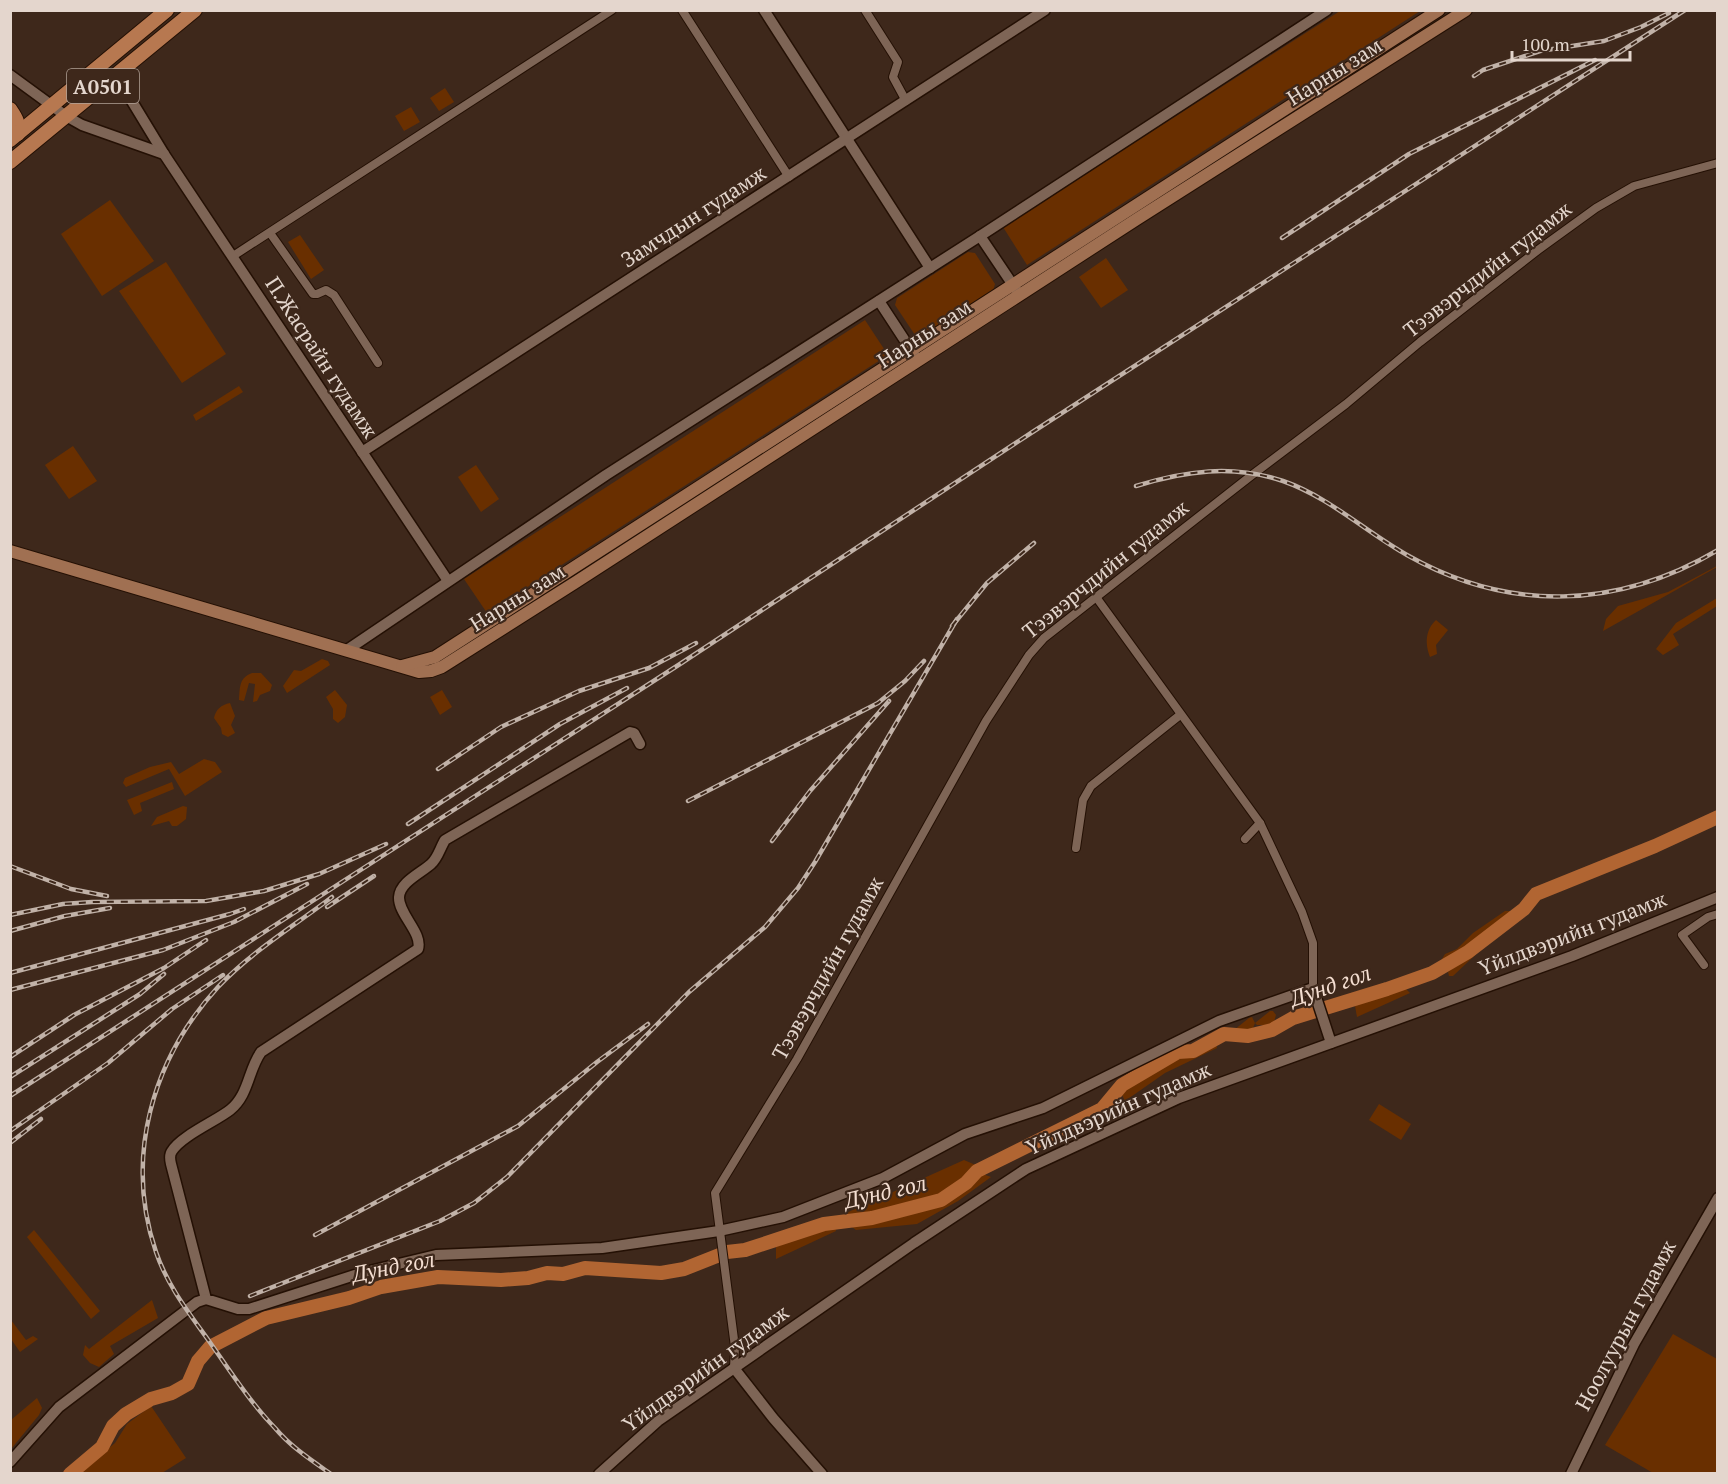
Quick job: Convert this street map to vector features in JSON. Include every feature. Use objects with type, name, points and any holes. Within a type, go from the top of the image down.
[{"type":"highway","name":"A0501","points":[[14,137],[167,10]]},
{"type":"highway","name":"A0501","points":[[10,162],[195,10]]},
{"type":"highway","points":[[10,109],[19,125],[14,137]]},
{"type":"main road","name":"Нарны зам","points":[[10,551],[419,672],[431,671],[576,582],[1439,10]]},
{"type":"main road","name":"Нарны зам","points":[[1016,290],[1466,10]]},
{"type":"street","points":[[233,256],[612,10]]},
{"type":"street","points":[[682,10],[789,177]]},
{"type":"street","points":[[764,10],[846,141],[930,268]]},
{"type":"street","points":[[865,10],[898,62],[892,77],[906,101]]},
{"type":"street","points":[[347,650],[606,475],[980,236],[1327,10]]},
{"type":"street","name":"Замчдын гудамж","points":[[362,452],[846,141],[1039,12]]},
{"type":"street","points":[[10,75],[51,106],[82,125],[164,154]]},
{"type":"street","name":"П.Жасрайн гудамж","points":[[116,75],[164,154],[448,581]]},
{"type":"street","name":"Тээвэрчдийн гудамж","points":[[734,1368],[735,1347],[725,1284],[715,1193],[797,1059],[986,721],[1035,646],[1346,404],[1420,342],[1596,207],[1634,186],[1718,163]]},
{"type":"street","points":[[270,233],[313,294],[326,290],[334,295],[378,363]]},
{"type":"street","points":[[980,236],[1016,290]]},
{"type":"street","points":[[879,301],[915,356]]},
{"type":"street","points":[[1096,597],[1260,823],[1302,912],[1313,943],[1314,992],[1330,1039]]},
{"type":"street","points":[[1076,848],[1083,800],[1091,786],[1180,715]]},
{"type":"street","points":[[206,1299],[171,1164],[172,1150],[239,1101],[246,1089],[254,1063],[261,1052],[418,949],[419,941],[402,909],[399,897],[403,887],[437,858],[445,840],[630,732],[634,733],[640,744]]},
{"type":"street","points":[[1245,838],[1260,823]]},
{"type":"street","name":"Yйлдвэрийн гудамж","points":[[598,1473],[658,1421],[914,1243],[1026,1169],[1179,1098],[1330,1039],[1572,956],[1718,897]]},
{"type":"street","points":[[1704,965],[1682,935],[1708,917],[1718,914]]},
{"type":"street","points":[[10,1462],[58,1407],[198,1302],[206,1299],[238,1309],[249,1309],[361,1273],[436,1255],[602,1248],[719,1234],[783,1217],[824,1203],[883,1178],[965,1134],[1043,1108],[1219,1021],[1314,992]]},
{"type":"street","name":"Ноолуурын гудамж","points":[[1572,1473],[1634,1344],[1718,1198]]},
{"type":"street","points":[[734,1368],[773,1418],[822,1473]]},
{"type":"shaded area","points":[[1340,11],[1420,11],[1027,265],[1003,227]]},
{"type":"shaded area","points":[[445,88],[454,102],[439,111],[430,98]]},
{"type":"shaded area","points":[[411,107],[420,122],[404,131],[395,116]]},
{"type":"shaded area","points":[[110,200],[154,261],[102,296],[61,234]]},
{"type":"shaded area","points":[[300,235],[324,270],[311,279],[288,242]]},
{"type":"shaded area","points":[[968,252],[975,253],[995,284],[993,291],[922,337],[915,335],[895,305],[897,298]]},
{"type":"shaded area","points":[[1106,258],[1128,290],[1101,308],[1079,277]]},
{"type":"shaded area","points":[[166,262],[226,354],[182,383],[119,291]]},
{"type":"shaded area","points":[[865,320],[888,355],[487,613],[464,579]]},
{"type":"shaded area","points":[[239,386],[243,392],[196,421],[193,415]]},
{"type":"shaded area","points":[[73,446],[97,481],[69,499],[45,465]]},
{"type":"shaded area","points":[[476,465],[499,499],[481,512],[458,477]]},
{"type":"shaded area","points":[[1717,566],[1603,631],[1606,619],[1618,606],[1668,592]]},
{"type":"shaded area","points":[[1717,598],[1717,606],[1673,634],[1679,645],[1663,655],[1656,649],[1676,623]]},
{"type":"shaded area","points":[[1436,620],[1448,630],[1436,645],[1437,654],[1430,657],[1427,637]]},
{"type":"shaded area","points":[[322,659],[328,661],[330,665],[287,693],[283,686],[294,670],[301,671]]},
{"type":"shaded area","points":[[252,673],[261,673],[272,685],[270,691],[260,695],[257,701],[253,702],[255,684],[249,683],[244,701],[239,700],[242,680]]},
{"type":"shaded area","points":[[335,690],[347,705],[345,717],[338,723],[333,719],[333,709],[326,697]]},
{"type":"shaded area","points":[[442,690],[452,707],[440,715],[430,697]]},
{"type":"shaded area","points":[[230,703],[235,716],[231,725],[235,733],[228,737],[222,734],[214,718],[219,708]]},
{"type":"shaded area","points":[[204,759],[215,762],[222,772],[185,796],[169,769],[126,787],[123,783],[125,778],[150,767],[171,762],[179,774]]},
{"type":"shaded area","points":[[172,782],[174,789],[140,803],[142,811],[134,815],[127,800]]},
{"type":"shaded area","points":[[183,806],[187,807],[186,819],[177,826],[172,826],[169,821],[151,826],[157,817]]},
{"type":"shaded area","points":[[1505,911],[1511,911],[1511,915],[1477,942],[1442,964],[1445,954],[1457,949],[1473,933]]},
{"type":"shaded area","points":[[1508,924],[1453,976],[1449,976],[1448,972],[1466,956]]},
{"type":"shaded area","points":[[1403,986],[1410,993],[1357,1017],[1355,1006],[1391,989]]},
{"type":"shaded area","points":[[1270,1011],[1276,1015],[1274,1022],[1268,1025],[1255,1023]]},
{"type":"shaded area","points":[[1252,1017],[1255,1023],[1248,1031],[1236,1032],[1234,1030]]},
{"type":"shaded area","points":[[1216,1043],[1217,1048],[1165,1073],[1125,1101],[1120,1091],[1171,1059]]},
{"type":"shaded area","points":[[1379,1104],[1411,1124],[1401,1140],[1369,1120]]},
{"type":"shaded area","points":[[964,1160],[978,1166],[956,1186],[930,1200],[901,1208],[844,1214]]},
{"type":"shaded area","points":[[980,1173],[991,1177],[958,1201],[917,1224],[856,1230],[849,1225],[891,1218],[936,1204],[959,1192]]},
{"type":"shaded area","points":[[835,1226],[836,1231],[776,1259],[776,1247],[806,1234]]},
{"type":"shaded area","points":[[34,1230],[100,1311],[91,1319],[27,1237]]},
{"type":"shaded area","points":[[152,1300],[158,1318],[110,1346],[114,1354],[99,1367],[90,1363],[83,1355],[85,1345],[89,1349]]},
{"type":"shaded area","points":[[11,1320],[26,1340],[33,1336],[38,1339],[20,1352],[11,1339]]},
{"type":"shaded area","points":[[1673,1334],[1717,1359],[1717,1473],[1653,1473],[1605,1445]]},
{"type":"shaded area","points":[[37,1398],[42,1408],[39,1415],[11,1449],[11,1420]]},
{"type":"shaded area","points":[[151,1406],[186,1458],[162,1473],[82,1473],[115,1443],[127,1424]]},
{"type":"waterway","name":"Дунд гол","points":[[70,1474],[102,1447],[113,1426],[126,1414],[151,1399],[172,1393],[188,1384],[198,1361],[210,1347],[266,1318],[349,1298],[381,1287],[438,1277],[501,1280],[528,1278],[547,1273],[563,1274],[585,1268],[661,1273],[684,1269],[727,1252],[745,1250],[824,1224],[872,1218],[941,1200],[966,1183],[977,1171],[1102,1109],[1122,1085],[1178,1052],[1193,1051],[1224,1034],[1248,1036],[1272,1030],[1293,1018],[1432,973],[1468,952],[1524,909],[1536,894],[1655,846],[1718,817]]},
{"type":"railway","points":[[10,1096],[680,664],[1031,433],[1685,10]]},
{"type":"railway","points":[[1474,76],[1483,70],[1540,51],[1604,41],[1669,13]]},
{"type":"railway","points":[[1282,238],[1409,154],[1595,60]]},
{"type":"railway","points":[[1136,486],[1172,476],[1227,471],[1245,472],[1283,481],[1316,496],[1392,546],[1446,574],[1485,587],[1524,594],[1563,596],[1603,593],[1642,584],[1680,570],[1718,550]]},
{"type":"railway","points":[[952,626],[987,583],[1034,543]]},
{"type":"railway","points":[[250,1296],[440,1221],[474,1203],[507,1177],[689,992],[765,927],[798,888],[957,619]]},
{"type":"railway","points":[[438,769],[501,727],[579,691],[649,668],[696,643]]},
{"type":"railway","points":[[688,801],[878,703],[905,681],[924,661]]},
{"type":"railway","points":[[408,824],[560,724],[627,688]]},
{"type":"railway","points":[[772,841],[810,791],[889,701]]},
{"type":"railway","points":[[10,915],[63,904],[206,901],[264,891],[319,874],[386,844]]},
{"type":"railway","points":[[10,866],[71,889],[107,896]]},
{"type":"railway","points":[[327,907],[374,876]]},
{"type":"railway","points":[[10,990],[163,950],[234,922],[307,884]]},
{"type":"railway","points":[[331,1474],[294,1447],[266,1418],[240,1386],[179,1298],[156,1252],[147,1217],[143,1181],[144,1146],[150,1111],[161,1078],[176,1046],[195,1015],[218,987],[244,962],[332,897]]},
{"type":"railway","points":[[10,931],[65,916],[110,908]]},
{"type":"railway","points":[[10,973],[244,909]]},
{"type":"railway","points":[[10,1057],[74,1015],[164,968],[206,940]]},
{"type":"railway","points":[[10,1077],[140,994],[164,974]]},
{"type":"railway","points":[[10,1131],[108,1063],[172,1009],[223,975]]},
{"type":"railway","points":[[315,1235],[518,1126],[648,1024]]},
{"type":"railway","points":[[10,1143],[41,1119]]}]
